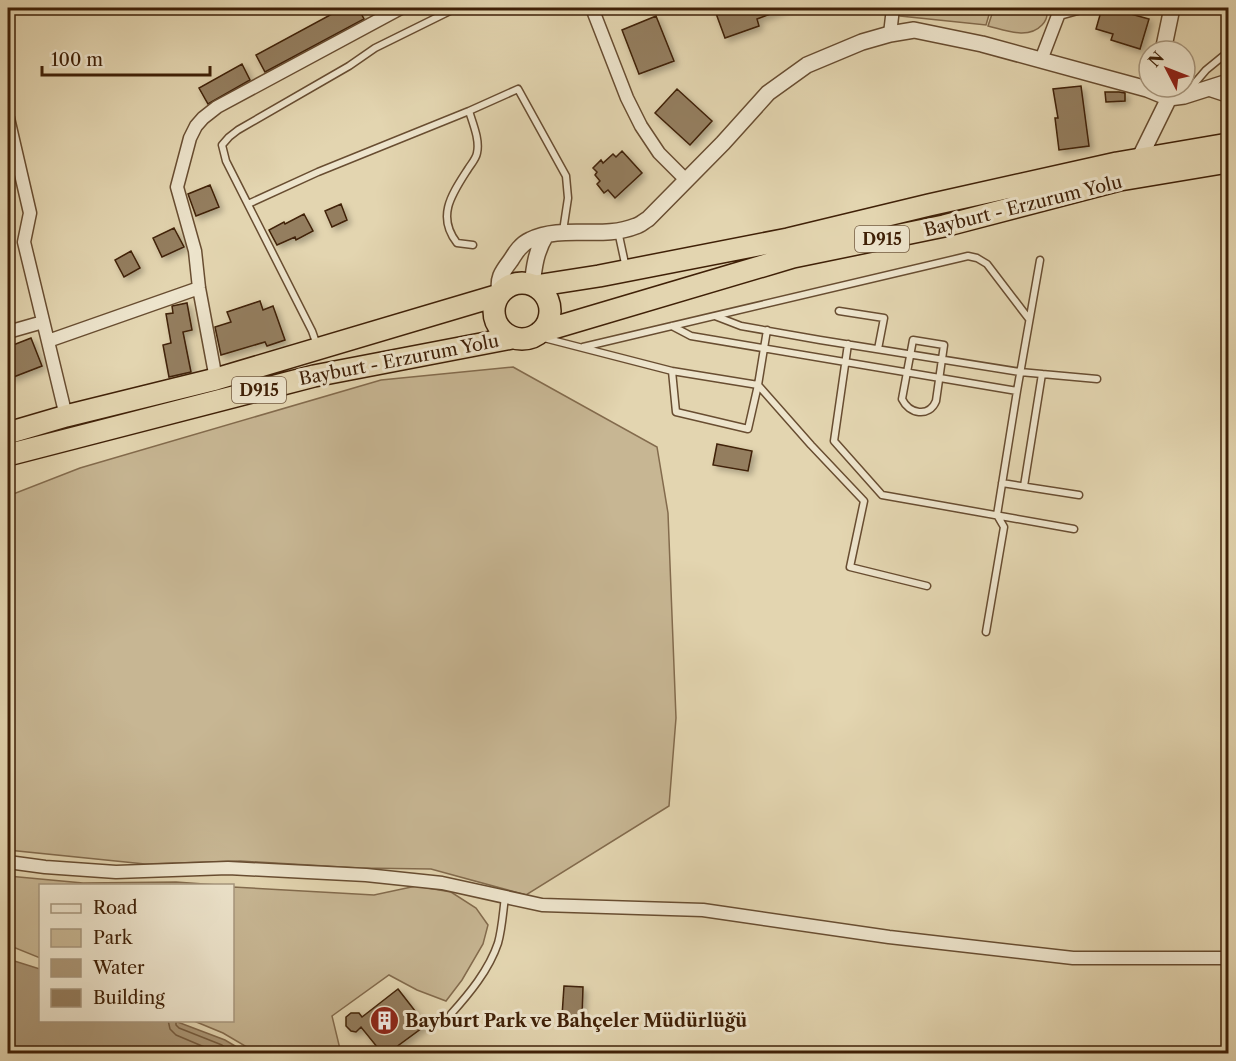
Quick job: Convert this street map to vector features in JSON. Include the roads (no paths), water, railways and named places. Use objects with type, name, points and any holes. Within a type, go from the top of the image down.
[{"type":"highway","name":"Bayburt - Erzurum Yolu","points":[[8,433],[66,416],[216,379],[500,294],[519,283],[533,286],[626,271],[788,239],[928,205],[1139,159],[1228,144]]},
{"type":"highway","name":"Bayburt - Erzurum Yolu","points":[[8,455],[314,376],[512,338],[527,339],[537,334],[793,257],[944,226],[1120,180],[1228,162]]},
{"type":"highway","points":[[533,286],[541,291],[549,304],[548,319],[537,334]]},
{"type":"highway","name":"Bayburt - Erzurum Yolu","points":[[500,294],[494,309],[494,316],[500,330],[512,338]]},
{"type":"street","points":[[216,379],[199,288],[195,251],[177,187],[190,138],[196,126],[217,107],[401,8]]},
{"type":"street","points":[[591,8],[627,98],[641,126],[659,153],[686,180]]},
{"type":"street","points":[[890,34],[893,8]]},
{"type":"street","points":[[1041,60],[1057,10],[1077,8]]},
{"type":"street","points":[[1166,39],[1172,8]]},
{"type":"street","points":[[500,294],[498,283],[500,276],[517,251],[529,240],[562,232],[618,230],[636,226],[648,219],[723,143],[768,93],[807,65],[861,42],[914,30],[982,44],[1137,86]]},
{"type":"street","points":[[1197,90],[1228,82]]},
{"type":"street","points":[[1206,89],[1228,96]]},
{"type":"street","points":[[1139,159],[1170,99]]},
{"type":"street","points":[[8,118],[30,213],[24,242],[66,416]]},
{"type":"street","points":[[533,286],[535,260],[546,235]]},
{"type":"street","points":[[48,341],[199,288]]},
{"type":"street","points":[[8,332],[43,322]]},
{"type":"street","points":[[8,862],[116,872],[228,868],[366,875],[442,883],[542,905],[703,910],[889,937],[1073,958],[1228,958]]},
{"type":"lane","points":[[318,349],[312,331],[226,160],[222,145],[238,130],[349,66],[375,48],[456,8]]},
{"type":"lane","points":[[1197,77],[1228,52]]},
{"type":"lane","points":[[248,204],[318,172],[518,89],[566,176],[568,198],[562,232]]},
{"type":"lane","points":[[469,111],[478,144],[477,155],[457,186],[447,210],[450,234],[456,243],[473,245]]},
{"type":"lane","points":[[618,230],[626,271]]},
{"type":"lane","points":[[582,347],[968,256],[987,264],[1029,319]]},
{"type":"lane","points":[[986,632],[1004,527],[997,515],[1040,260]]},
{"type":"lane","points":[[840,310],[884,318],[878,349]]},
{"type":"lane","points":[[715,316],[741,326],[878,349],[1020,372],[1097,379]]},
{"type":"lane","points":[[671,326],[691,336],[1017,391]]},
{"type":"lane","points":[[672,370],[676,412],[748,429],[766,330]]},
{"type":"lane","points":[[537,334],[672,370],[758,384],[864,501],[850,567],[927,586]]},
{"type":"lane","points":[[913,340],[944,345],[942,359],[934,406],[927,411],[918,412],[909,409],[902,399],[913,340]]},
{"type":"lane","points":[[848,344],[834,441],[882,495],[1074,529]]},
{"type":"lane","points":[[1024,486],[1042,374]]},
{"type":"lane","points":[[1002,483],[1079,495]]},
{"type":"lane","points":[[451,1014],[473,988],[498,942],[505,897]]},
{"type":"water","points":[[8,959],[39,969],[39,1022],[178,1022],[225,1040],[247,1053],[8,1053]]},
{"type":"place","name":"Bayburt Park ve Bahçeler Müdürlüğü","points":[[384,1021]]}]
